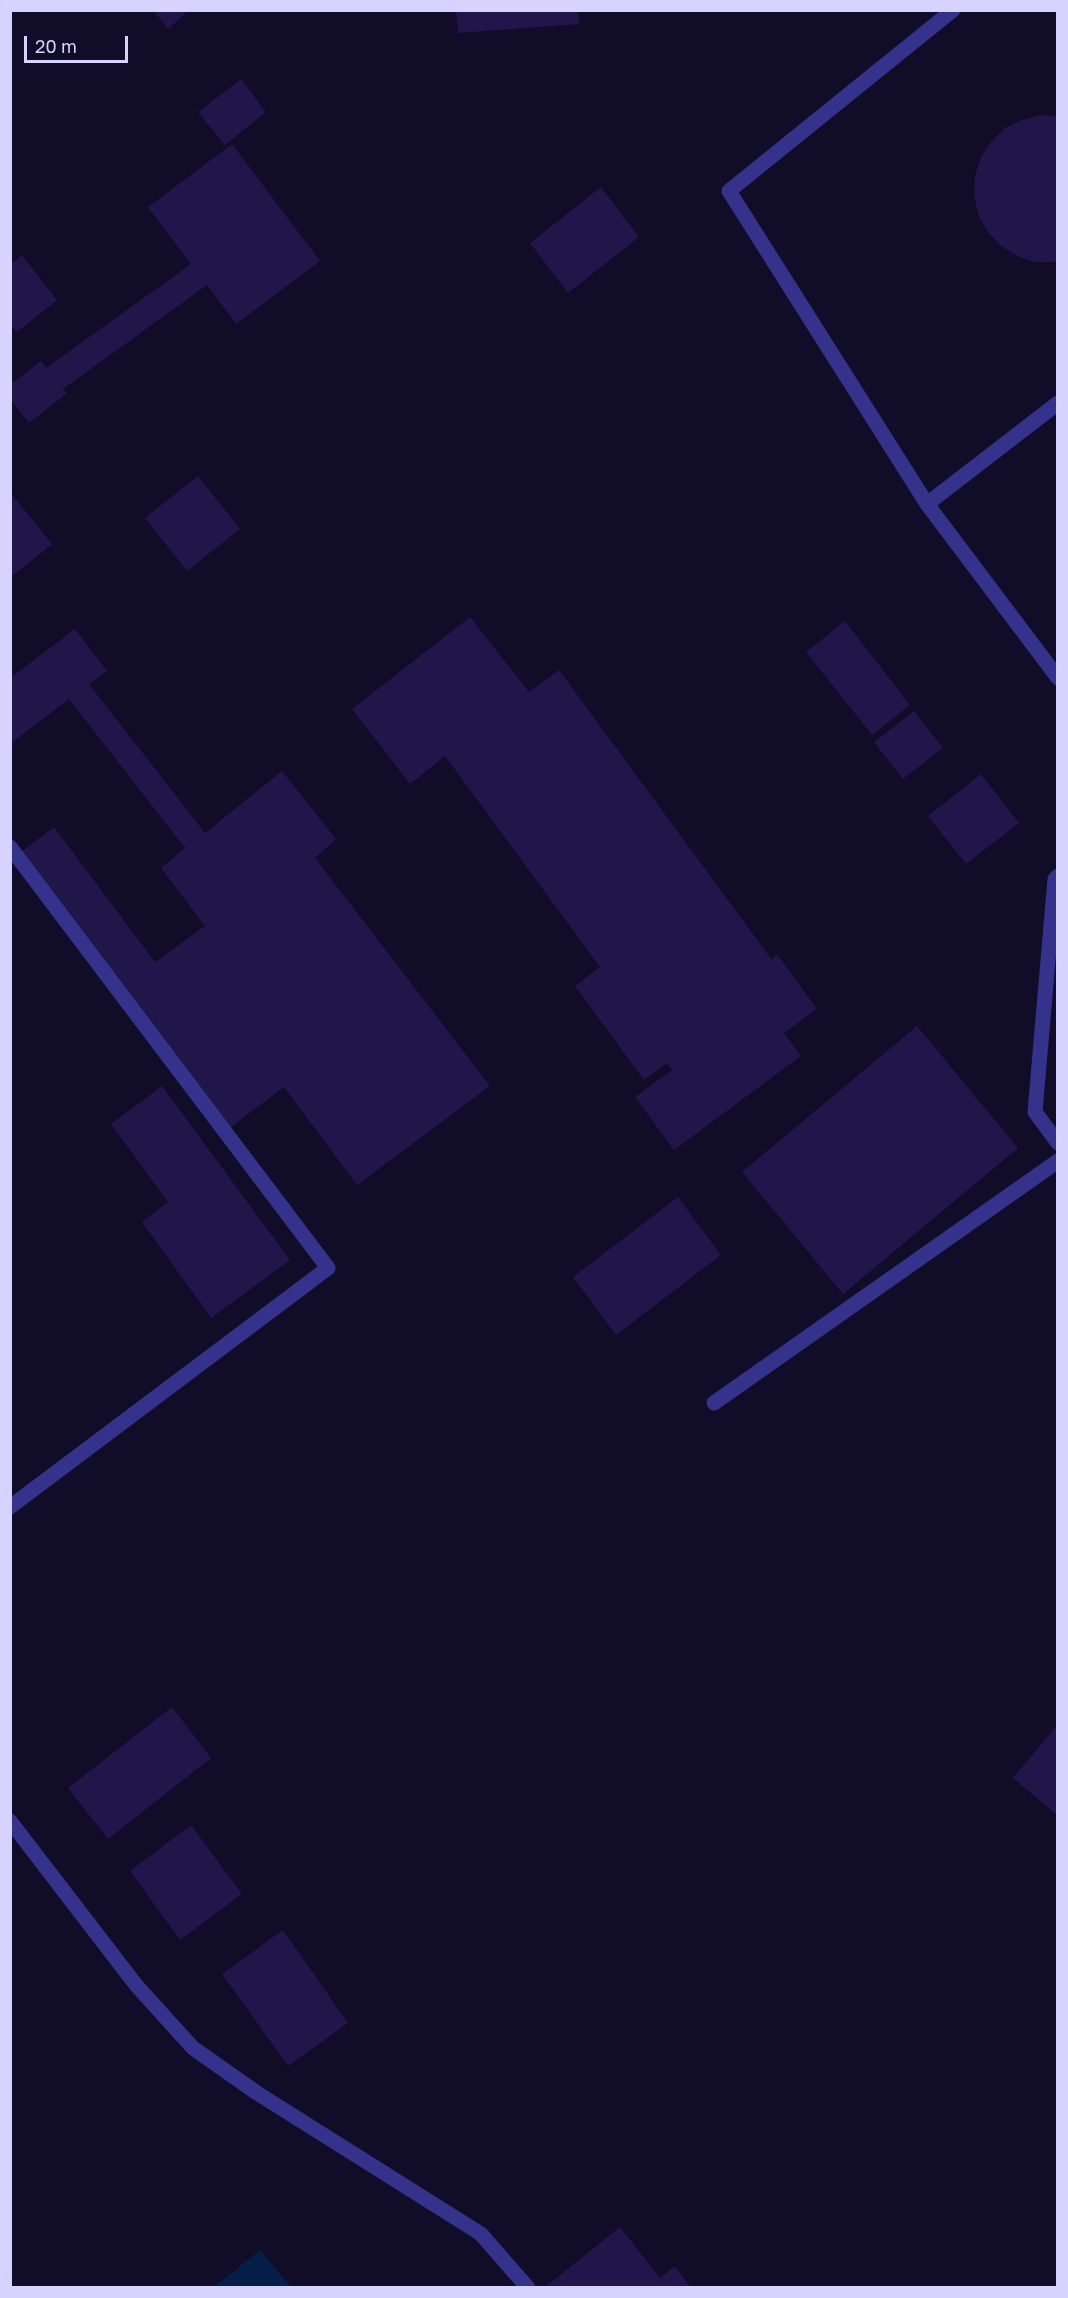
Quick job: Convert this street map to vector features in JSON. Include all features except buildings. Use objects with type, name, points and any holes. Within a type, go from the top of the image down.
[{"type":"lane","points":[[953,10],[729,191],[927,504],[1058,678]]},
{"type":"lane","points":[[927,504],[1058,403]]},
{"type":"lane","points":[[10,847],[328,1268],[10,1507]]},
{"type":"lane","points":[[1058,876],[1055,879],[1035,1112],[1058,1143]]},
{"type":"lane","points":[[714,1403],[1058,1161]]},
{"type":"lane","points":[[10,1821],[136,1985],[193,2048],[257,2093],[481,2234],[528,2288]]},
{"type":"water","points":[[260,2250],[291,2287],[214,2287]]}]
